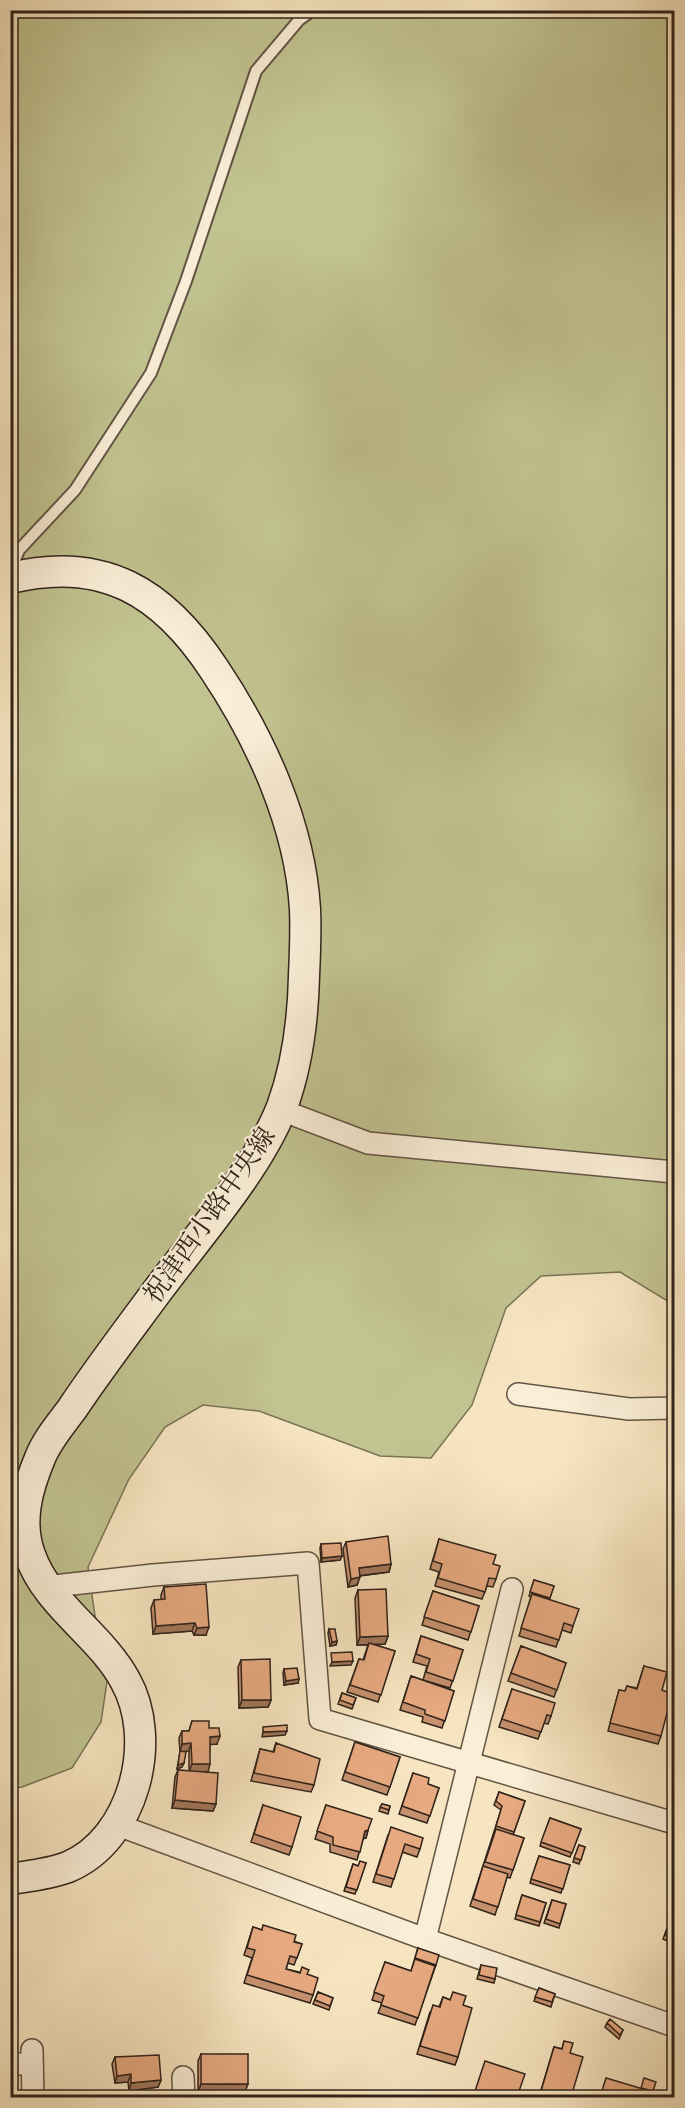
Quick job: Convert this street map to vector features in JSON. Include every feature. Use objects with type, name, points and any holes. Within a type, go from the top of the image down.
[{"type":"main road","name":"祝津西小路中央線","points":[[10,579],[64,572],[101,575],[135,588],[192,636],[227,689],[256,742],[287,822],[299,863],[305,910],[304,996],[299,1040],[281,1110],[250,1166],[100,1367],[42,1451],[26,1493],[25,1530],[28,1550],[45,1587],[124,1677],[138,1707],[140,1737],[133,1796],[115,1824],[87,1855],[69,1866],[10,1879]]},
{"type":"street","points":[[281,1110],[368,1143],[675,1172]]},
{"type":"street","points":[[518,1394],[629,1409],[675,1408]]},
{"type":"street","points":[[45,1587],[153,1575],[308,1563],[320,1719],[675,1823]]},
{"type":"street","points":[[425,1939],[512,1589]]},
{"type":"street","points":[[115,1824],[425,1939],[675,2026]]},
{"type":"street","points":[[10,2064],[32,2057],[33,2097]]},
{"type":"lane","points":[[10,572],[20,550],[75,490],[151,373],[186,281],[256,71],[298,20],[313,10]]},
{"type":"green space","points":[[10,11],[674,11],[674,1305],[620,1272],[541,1276],[506,1308],[472,1405],[431,1458],[380,1456],[259,1411],[203,1405],[165,1427],[129,1479],[88,1567],[95,1616],[109,1668],[101,1722],[72,1768],[22,1787],[11,1788]]},
{"type":"building","points":[[388,1536],[391,1564],[359,1568],[360,1577],[351,1579],[346,1542]]},
{"type":"building","points":[[439,1539],[496,1555],[493,1564],[500,1566],[496,1579],[489,1578],[485,1592],[438,1578],[442,1564],[433,1561]]},
{"type":"building","points":[[341,1543],[342,1556],[322,1558],[321,1544]]},
{"type":"building","points":[[534,1580],[554,1586],[550,1598],[530,1592]]},
{"type":"building","points":[[206,1584],[209,1627],[197,1628],[195,1623],[156,1626],[154,1600],[165,1599],[164,1587]]},
{"type":"building","points":[[386,1589],[388,1636],[360,1637],[358,1590]]},
{"type":"building","points":[[433,1591],[479,1606],[471,1632],[424,1617]]},
{"type":"building","points":[[532,1594],[579,1609],[573,1626],[564,1623],[559,1640],[521,1628]]},
{"type":"building","points":[[329,1629],[335,1629],[337,1641],[332,1642]]},
{"type":"building","points":[[421,1636],[463,1650],[453,1681],[426,1672],[430,1659],[416,1654]]},
{"type":"building","points":[[369,1643],[395,1651],[381,1695],[350,1685],[359,1659],[364,1660]]},
{"type":"building","points":[[521,1646],[566,1663],[557,1690],[511,1673]]},
{"type":"building","points":[[352,1652],[353,1661],[332,1662],[331,1653]]},
{"type":"building","points":[[270,1659],[271,1700],[242,1700],[241,1660]]},
{"type":"building","points":[[644,1666],[667,1672],[662,1690],[672,1694],[661,1736],[610,1723],[619,1690],[625,1691],[627,1686],[637,1689]]},
{"type":"building","points":[[297,1668],[299,1679],[286,1681],[284,1669]]},
{"type":"building","points":[[411,1676],[454,1691],[445,1721],[425,1714],[425,1710],[403,1702]]},
{"type":"building","points":[[512,1689],[555,1703],[551,1716],[547,1715],[541,1732],[502,1719]]},
{"type":"building","points":[[342,1693],[356,1698],[353,1705],[340,1700]]},
{"type":"building","points":[[192,1721],[209,1721],[209,1728],[219,1728],[220,1736],[210,1737],[210,1764],[192,1764],[191,1743],[182,1744],[182,1731],[189,1731]]},
{"type":"building","points":[[287,1725],[287,1731],[263,1732],[263,1727]]},
{"type":"building","points":[[355,1742],[400,1757],[390,1787],[345,1772]]},
{"type":"building","points":[[276,1743],[320,1759],[314,1785],[254,1773],[260,1749],[274,1752]]},
{"type":"building","points":[[180,1751],[186,1752],[184,1763],[178,1765]]},
{"type":"building","points":[[178,1770],[218,1773],[216,1804],[175,1800]]},
{"type":"building","points":[[413,1773],[429,1778],[428,1784],[439,1788],[430,1816],[402,1806]]},
{"type":"building","points":[[499,1792],[525,1801],[514,1832],[496,1826],[502,1806],[496,1801]]},
{"type":"building","points":[[382,1804],[390,1806],[389,1810],[380,1807]]},
{"type":"building","points":[[263,1805],[301,1817],[292,1847],[254,1834]]},
{"type":"building","points":[[326,1805],[372,1819],[368,1830],[365,1831],[360,1852],[333,1845],[333,1837],[317,1831]]},
{"type":"building","points":[[550,1818],[581,1829],[572,1853],[541,1842]]},
{"type":"building","points":[[391,1827],[423,1838],[420,1849],[405,1844],[394,1879],[376,1874]]},
{"type":"building","points":[[496,1829],[524,1838],[513,1870],[485,1862]]},
{"type":"building","points":[[579,1845],[585,1847],[581,1860],[574,1858]]},
{"type":"building","points":[[539,1856],[570,1865],[563,1889],[531,1879]]},
{"type":"building","points":[[360,1861],[366,1863],[357,1890],[346,1887],[353,1864],[358,1866]]},
{"type":"building","points":[[483,1866],[508,1874],[498,1907],[473,1899]]},
{"type":"building","points":[[522,1895],[546,1903],[540,1922],[516,1915]]},
{"type":"building","points":[[552,1900],[566,1904],[560,1924],[546,1919]]},
{"type":"building","points":[[670,1920],[675,1921],[675,1939],[665,1935]]},
{"type":"building","points":[[263,1925],[296,1935],[294,1942],[302,1944],[297,1958],[290,1956],[286,1969],[300,1973],[302,1967],[309,1970],[307,1974],[318,1978],[313,1995],[247,1975],[255,1950],[247,1948],[253,1927],[262,1930]]},
{"type":"building","points":[[418,1948],[439,1955],[436,1965],[415,1958]]},
{"type":"building","points":[[415,1959],[435,1966],[418,2018],[381,2005],[384,1996],[374,1992],[385,1962],[411,1971]]},
{"type":"building","points":[[481,1965],[497,1968],[495,1979],[479,1975]]},
{"type":"building","points":[[539,1988],[555,1994],[552,2002],[535,1997]]},
{"type":"building","points":[[318,1992],[333,1998],[330,2006],[315,2000]]},
{"type":"building","points":[[453,1992],[466,1996],[463,2005],[472,2008],[458,2057],[420,2046],[433,2005],[440,2007],[443,1997],[450,2000]]},
{"type":"building","points":[[610,2019],[623,2030],[620,2035],[607,2023]]},
{"type":"building","points":[[564,2041],[573,2043],[570,2053],[583,2057],[571,2097],[541,2091],[554,2047],[562,2049]]},
{"type":"building","points":[[201,2054],[248,2054],[248,2084],[201,2084]]},
{"type":"building","points":[[159,2055],[161,2080],[131,2083],[131,2074],[117,2076],[115,2057]]},
{"type":"building","points":[[485,2061],[525,2074],[517,2097],[473,2097]]},
{"type":"building","points":[[606,2078],[650,2091],[648,2097],[600,2097]]},
{"type":"building","points":[[644,2078],[656,2082],[653,2091],[641,2088]]}]
